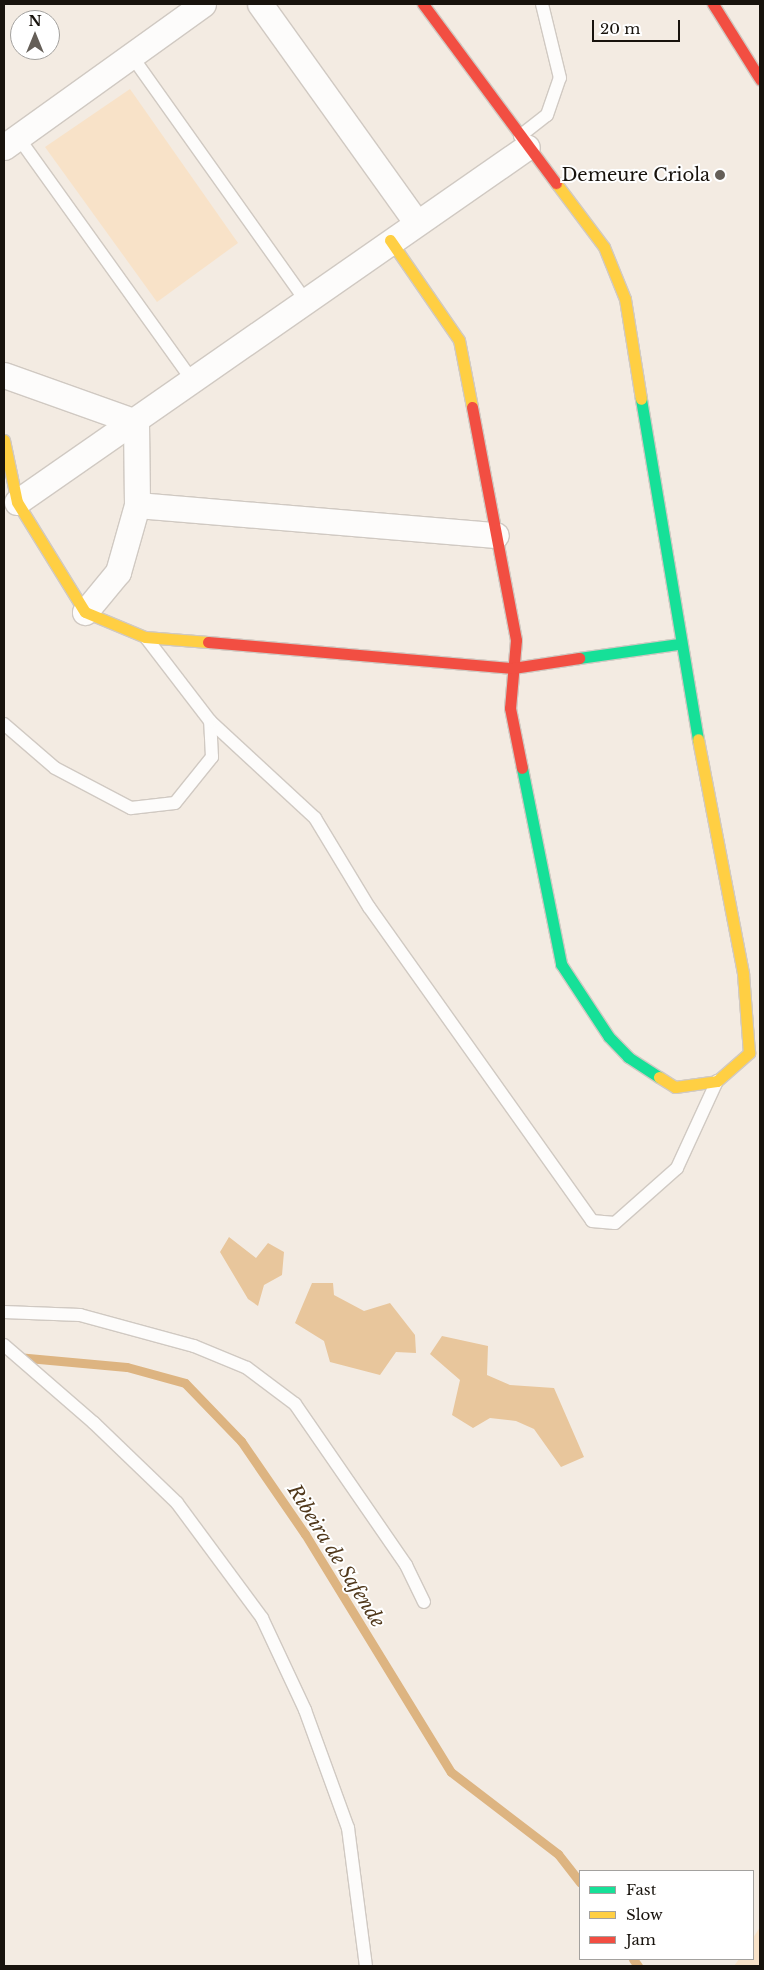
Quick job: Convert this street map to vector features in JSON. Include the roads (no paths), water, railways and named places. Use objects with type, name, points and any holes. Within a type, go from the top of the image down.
[{"type":"street","points":[[11,142],[131,55],[174,12],[203,4]]},
{"type":"street","points":[[260,4],[416,222]]},
{"type":"street","points":[[390,240],[460,340],[516,640],[510,708],[561,964],[609,1037],[628,1057],[675,1087],[717,1081],[749,1053],[744,983],[679,644],[625,298],[604,246],[523,142],[423,4]]},
{"type":"street","points":[[713,4],[760,79]]},
{"type":"street","points":[[10,506],[136,422],[304,300],[416,222],[523,142]]},
{"type":"street","points":[[4,375],[136,422]]},
{"type":"street","points":[[86,612],[118,572],[137,505],[136,422]]},
{"type":"street","points":[[4,440],[10,506],[86,612],[145,637],[513,668],[679,644]]},
{"type":"street","points":[[137,505],[496,535]]},
{"type":"lane","points":[[523,142],[547,115],[560,78],[549,19],[542,4]]},
{"type":"lane","points":[[131,55],[304,300]]},
{"type":"lane","points":[[11,142],[192,380]]},
{"type":"lane","points":[[145,637],[210,721],[315,818],[369,907],[592,1221],[615,1223],[677,1168],[717,1081]]},
{"type":"lane","points":[[4,724],[55,768],[131,808],[175,803],[212,757],[210,721]]},
{"type":"lane","points":[[4,1312],[80,1315],[194,1346],[247,1368],[295,1404],[406,1565],[424,1602]]},
{"type":"lane","points":[[4,1345],[94,1423],[177,1503],[262,1618],[305,1710],[348,1828],[366,1966]]},
{"type":"waterway","name":"Ribeira de Safende","points":[[17,1357],[127,1367],[185,1383],[241,1441],[305,1534],[451,1772],[558,1854],[579,1881]]},
{"type":"waterway","name":"Ribeira de Safende","points":[[634,1960],[638,1966]]},
{"type":"place","name":"Demeure Criola","points":[[720,175]]}]
